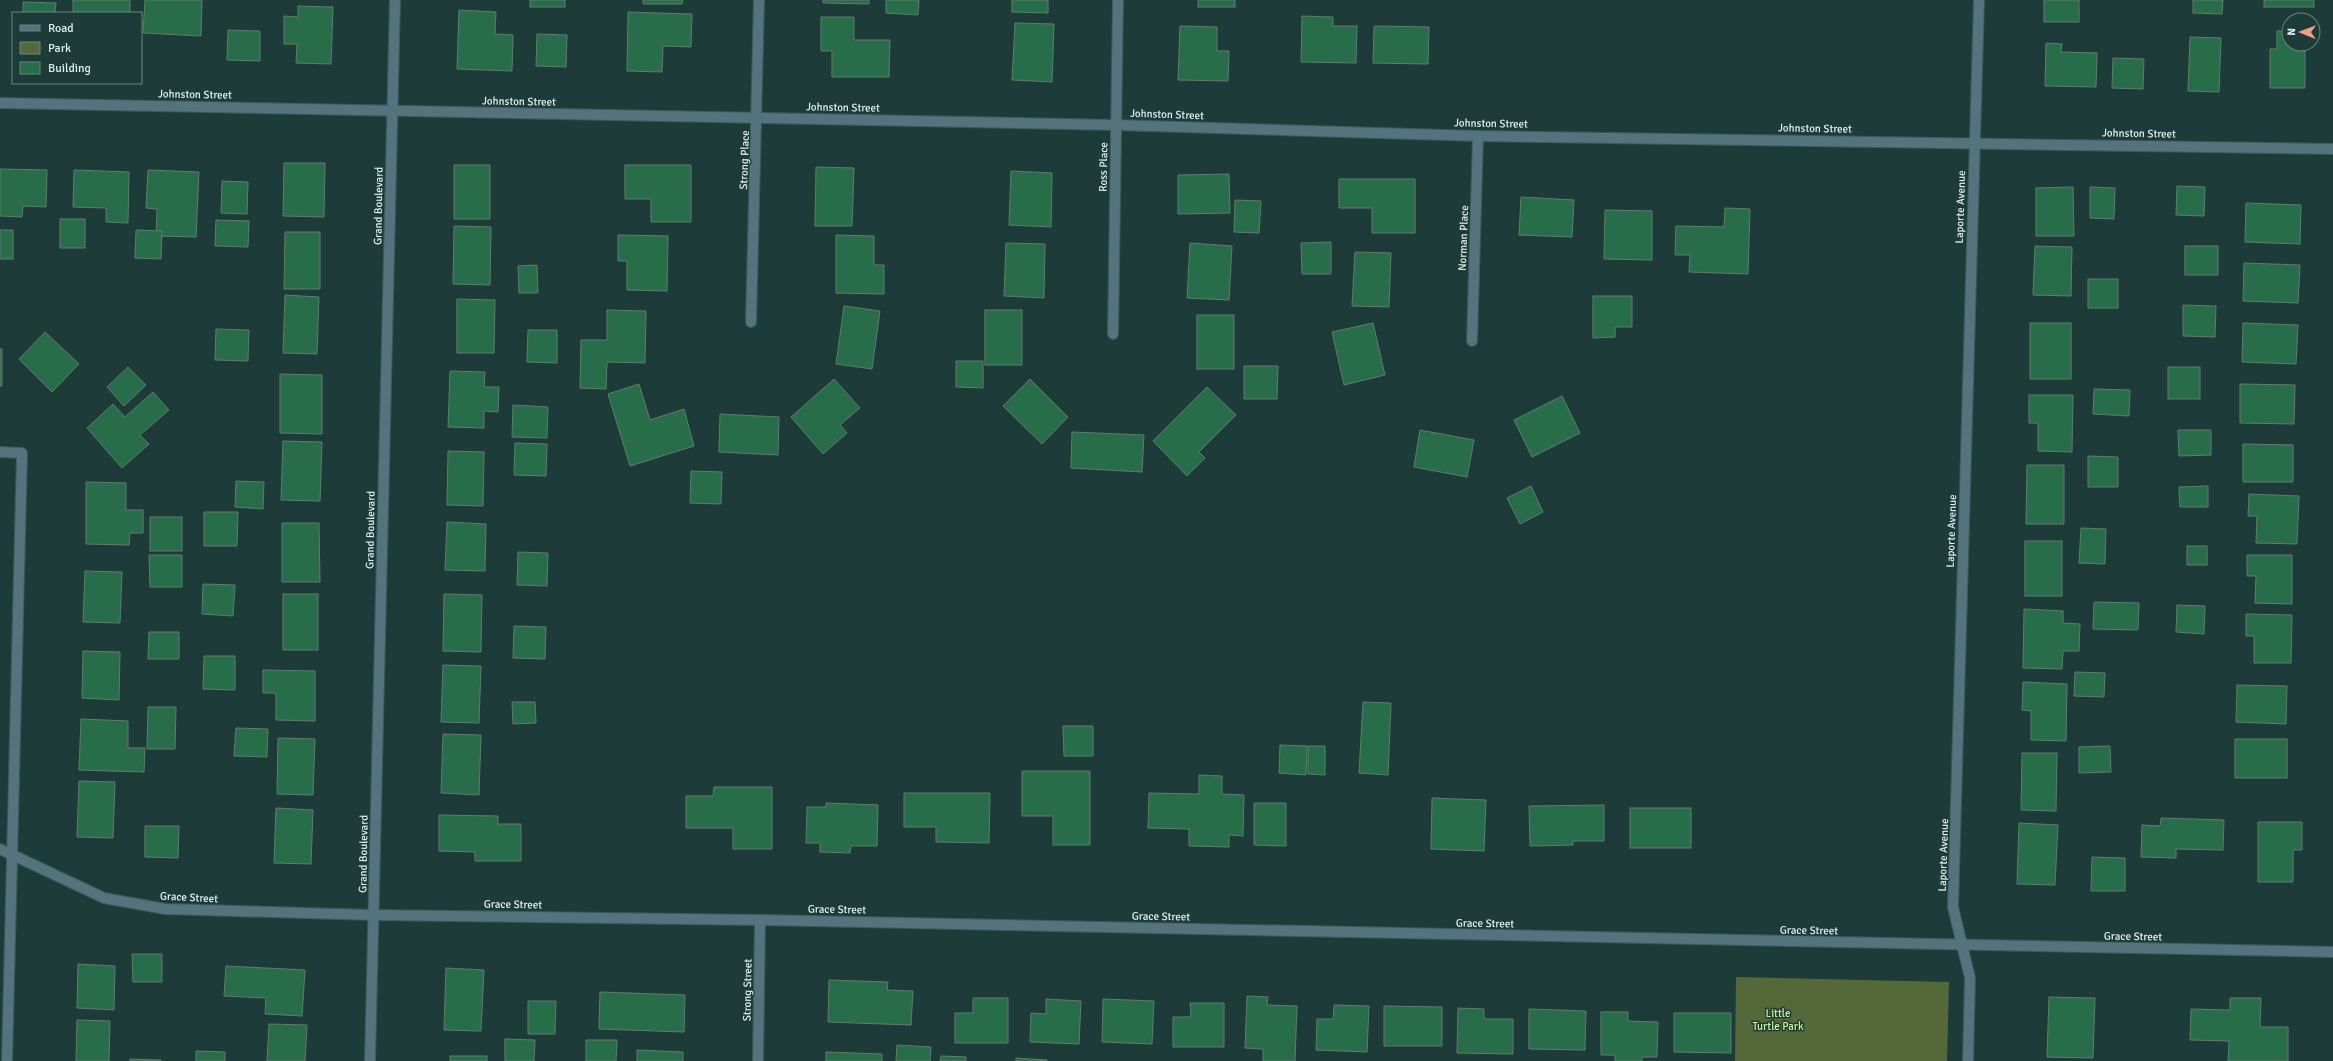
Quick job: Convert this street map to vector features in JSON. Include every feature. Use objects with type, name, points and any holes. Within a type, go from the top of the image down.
[{"type":"street","name":"Grand Boulevard","points":[[370,1061],[395,0]]},
{"type":"street","name":"Strong Place","points":[[751,322],[760,0]]},
{"type":"street","name":"Ross Place","points":[[1113,334],[1118,0]]},
{"type":"street","name":"Laporte Avenue","points":[[1968,1061],[1970,978],[1953,907],[1979,0]]},
{"type":"street","name":"Johnston Street","points":[[0,103],[1116,125],[1478,136],[1974,142],[2333,149]]},
{"type":"street","name":"Norman Place","points":[[1472,341],[1478,136]]},
{"type":"street","points":[[0,452],[22,453],[7,1061]]},
{"type":"street","name":"Grace Street","points":[[0,848],[104,898],[165,909],[374,915],[760,920],[2333,952]]},
{"type":"street","name":"Strong Street","points":[[758,1061],[760,920]]},
{"type":"green space","name":"Little Turtle Park","points":[[1736,977],[1949,982],[1947,1061],[1735,1061]]},
{"type":"building","points":[[73,0],[130,0],[130,12],[73,12]]},
{"type":"building","points":[[145,0],[202,0],[201,36],[143,33]]},
{"type":"building","points":[[530,0],[565,0],[565,7],[530,7]]},
{"type":"building","points":[[643,0],[683,0],[682,4],[643,4]]},
{"type":"building","points":[[823,0],[869,0],[869,4],[823,3]]},
{"type":"building","points":[[886,0],[919,0],[918,15],[886,13]]},
{"type":"building","points":[[1012,0],[1048,0],[1048,13],[1012,12]]},
{"type":"building","points":[[1198,0],[1235,0],[1235,7],[1198,7]]},
{"type":"building","points":[[2044,0],[2079,0],[2079,22],[2044,22]]},
{"type":"building","points":[[2193,0],[2223,0],[2222,14],[2193,13]]},
{"type":"building","points":[[2264,0],[2314,0],[2314,7],[2264,7]]},
{"type":"building","points":[[23,2],[56,3],[55,12],[23,12]]},
{"type":"building","points":[[298,6],[333,7],[331,64],[296,63],[297,44],[284,44],[284,16],[298,17]]},
{"type":"building","points":[[459,10],[496,12],[495,34],[513,35],[512,71],[457,69]]},
{"type":"building","points":[[628,12],[692,14],[691,47],[663,46],[662,72],[627,71]]},
{"type":"building","points":[[1302,16],[1333,17],[1333,26],[1357,26],[1356,63],[1301,62]]},
{"type":"building","points":[[821,17],[854,17],[854,40],[890,40],[889,77],[832,77],[832,51],[821,51]]},
{"type":"building","points":[[1015,23],[1054,24],[1052,82],[1012,80]]},
{"type":"building","points":[[1180,26],[1217,27],[1217,51],[1229,51],[1228,81],[1178,80]]},
{"type":"building","points":[[1374,26],[1429,27],[1428,64],[1373,63]]},
{"type":"building","points":[[228,30],[260,31],[260,61],[227,60]]},
{"type":"building","points":[[2277,31],[2281,31],[2281,52],[2305,52],[2305,88],[2270,88],[2270,49],[2277,49]]},
{"type":"building","points":[[537,34],[567,35],[566,67],[536,66]]},
{"type":"building","points":[[2190,37],[2221,38],[2219,92],[2188,91]]},
{"type":"building","points":[[2046,43],[2062,44],[2061,52],[2097,53],[2096,87],[2045,86]]},
{"type":"building","points":[[2113,58],[2144,59],[2143,89],[2112,88]]},
{"type":"building","points":[[284,163],[325,163],[324,217],[283,216]]},
{"type":"building","points":[[454,165],[490,165],[490,219],[454,219]]},
{"type":"building","points":[[625,165],[691,165],[691,222],[651,222],[651,199],[625,199]]},
{"type":"building","points":[[816,167],[854,168],[852,226],[815,226]]},
{"type":"building","points":[[0,169],[47,170],[46,207],[23,206],[22,217],[0,216]]},
{"type":"building","points":[[74,170],[129,172],[128,223],[106,222],[106,208],[73,207]]},
{"type":"building","points":[[148,170],[199,172],[196,237],[156,236],[157,209],[146,208]]},
{"type":"building","points":[[1011,171],[1052,173],[1051,227],[1009,225]]},
{"type":"building","points":[[1229,174],[1230,213],[1178,214],[1178,175]]},
{"type":"building","points":[[1339,179],[1415,179],[1415,233],[1372,233],[1372,208],[1339,208]]},
{"type":"building","points":[[222,181],[248,182],[247,214],[221,213]]},
{"type":"building","points":[[2177,186],[2205,187],[2204,216],[2176,215]]},
{"type":"building","points":[[2073,187],[2074,236],[2036,236],[2036,188]]},
{"type":"building","points":[[2090,187],[2115,188],[2114,219],[2090,218]]},
{"type":"building","points":[[1521,197],[1574,200],[1572,237],[1519,235]]},
{"type":"building","points":[[1235,200],[1261,201],[1259,233],[1234,232]]},
{"type":"building","points":[[2246,203],[2301,205],[2300,244],[2245,242]]},
{"type":"building","points":[[1725,208],[1750,209],[1748,274],[1689,272],[1690,255],[1675,255],[1676,226],[1724,227]]},
{"type":"building","points":[[1605,210],[1652,211],[1652,260],[1604,259]]},
{"type":"building","points":[[60,219],[85,219],[85,248],[60,248]]},
{"type":"building","points":[[216,220],[249,221],[248,247],[215,246]]},
{"type":"building","points":[[454,226],[491,227],[490,285],[453,284]]},
{"type":"building","points":[[0,230],[13,230],[13,259],[0,259]]},
{"type":"building","points":[[136,230],[162,231],[161,259],[135,258]]},
{"type":"building","points":[[285,232],[320,232],[320,289],[284,289]]},
{"type":"building","points":[[618,235],[668,236],[667,291],[627,290],[627,261],[618,261]]},
{"type":"building","points":[[836,235],[874,236],[874,265],[884,265],[884,294],[836,293]]},
{"type":"building","points":[[1331,242],[1331,274],[1302,274],[1301,243]]},
{"type":"building","points":[[1006,243],[1045,244],[1044,298],[1004,296]]},
{"type":"building","points":[[1190,243],[1232,246],[1229,300],[1187,298]]},
{"type":"building","points":[[2035,246],[2072,247],[2071,296],[2033,295]]},
{"type":"building","points":[[2185,246],[2218,246],[2218,275],[2185,275]]},
{"type":"building","points":[[1355,252],[1391,253],[1389,307],[1352,306]]},
{"type":"building","points":[[2244,263],[2300,265],[2298,303],[2243,301]]},
{"type":"building","points":[[537,265],[538,293],[519,293],[518,266]]},
{"type":"building","points":[[2088,279],[2118,279],[2118,308],[2088,308]]},
{"type":"building","points":[[285,295],[319,297],[317,354],[283,353]]},
{"type":"building","points":[[1593,296],[1632,296],[1632,327],[1615,327],[1615,337],[1593,338]]},
{"type":"building","points":[[457,299],[495,300],[494,353],[457,353]]},
{"type":"building","points":[[2183,305],[2216,306],[2215,337],[2183,336]]},
{"type":"building","points":[[844,306],[880,311],[872,369],[836,364]]},
{"type":"building","points":[[607,310],[646,311],[645,363],[607,362],[606,389],[580,388],[581,340],[607,340]]},
{"type":"building","points":[[985,310],[1022,310],[1022,365],[985,365]]},
{"type":"building","points":[[1197,315],[1234,315],[1234,369],[1197,369]]},
{"type":"building","points":[[1373,323],[1385,375],[1344,385],[1332,332]]},
{"type":"building","points":[[2030,323],[2071,323],[2071,379],[2030,379]]},
{"type":"building","points":[[2243,323],[2298,325],[2296,364],[2242,362]]},
{"type":"building","points":[[216,329],[249,330],[248,361],[215,360]]},
{"type":"building","points":[[528,330],[557,330],[557,363],[527,362]]},
{"type":"building","points":[[45,332],[79,364],[52,392],[19,359]]},
{"type":"building","points":[[0,349],[2,349],[2,386],[0,386]]},
{"type":"building","points":[[956,361],[983,361],[983,388],[956,387]]},
{"type":"building","points":[[1244,366],[1278,366],[1277,399],[1244,399]]},
{"type":"building","points":[[128,367],[146,385],[124,406],[107,387]]},
{"type":"building","points":[[2168,367],[2200,367],[2200,399],[2168,399]]},
{"type":"building","points":[[450,371],[485,372],[484,387],[499,387],[498,412],[484,411],[484,428],[448,427]]},
{"type":"building","points":[[280,374],[322,375],[322,434],[280,433]]},
{"type":"building","points":[[834,379],[860,408],[840,425],[847,433],[823,454],[791,417]]},
{"type":"building","points":[[1030,379],[1068,417],[1042,444],[1003,406]]},
{"type":"building","points":[[639,384],[650,420],[684,409],[694,446],[630,466],[608,394]]},
{"type":"building","points":[[2240,384],[2295,385],[2294,424],[2240,423]]},
{"type":"building","points":[[1207,387],[1236,415],[1199,452],[1205,458],[1187,476],[1153,441]]},
{"type":"building","points":[[2094,389],[2130,390],[2129,416],[2093,414]]},
{"type":"building","points":[[153,392],[169,410],[140,435],[149,444],[122,468],[87,428],[113,404],[125,417]]},
{"type":"building","points":[[2029,395],[2073,395],[2072,452],[2038,451],[2038,423],[2029,423]]},
{"type":"building","points":[[1562,396],[1580,433],[1532,457],[1514,420]]},
{"type":"building","points":[[513,405],[548,407],[547,438],[512,437]]},
{"type":"building","points":[[720,414],[779,417],[778,455],[719,452]]},
{"type":"building","points":[[1420,430],[1474,440],[1467,477],[1414,467]]},
{"type":"building","points":[[2178,430],[2211,430],[2211,455],[2179,456]]},
{"type":"building","points":[[1072,432],[1144,435],[1142,472],[1071,468]]},
{"type":"building","points":[[283,441],[322,442],[320,501],[281,500]]},
{"type":"building","points":[[515,443],[547,444],[546,476],[514,475]]},
{"type":"building","points":[[2243,444],[2293,445],[2293,482],[2243,482]]},
{"type":"building","points":[[448,451],[484,452],[483,506],[447,505]]},
{"type":"building","points":[[2088,456],[2118,457],[2118,487],[2088,487]]},
{"type":"building","points":[[2027,465],[2064,465],[2064,524],[2026,524]]},
{"type":"building","points":[[691,471],[722,472],[721,504],[690,503]]},
{"type":"building","points":[[236,481],[264,482],[263,509],[235,507]]},
{"type":"building","points":[[86,482],[126,483],[126,510],[143,510],[143,533],[130,533],[129,545],[86,544]]},
{"type":"building","points":[[1531,486],[1543,512],[1520,524],[1507,498]]},
{"type":"building","points":[[2208,486],[2208,507],[2180,507],[2179,487]]},
{"type":"building","points":[[2249,494],[2299,496],[2297,544],[2256,543],[2257,516],[2248,516]]},
{"type":"building","points":[[204,512],[238,512],[237,546],[204,546]]},
{"type":"building","points":[[150,517],[182,517],[182,551],[150,551]]},
{"type":"building","points":[[447,522],[486,524],[485,571],[445,570]]},
{"type":"building","points":[[282,523],[319,523],[320,582],[282,582]]},
{"type":"building","points":[[2081,528],[2106,529],[2105,564],[2079,563]]},
{"type":"building","points":[[2025,541],[2062,541],[2062,596],[2025,596]]},
{"type":"building","points":[[2187,546],[2207,546],[2207,565],[2187,565]]},
{"type":"building","points":[[518,552],[548,553],[547,586],[517,585]]},
{"type":"building","points":[[149,555],[182,555],[182,587],[150,587]]},
{"type":"building","points":[[2247,555],[2292,555],[2292,604],[2255,603],[2256,576],[2247,576]]},
{"type":"building","points":[[85,571],[122,572],[120,623],[83,622]]},
{"type":"building","points":[[203,584],[235,585],[233,616],[202,614]]},
{"type":"building","points":[[283,594],[318,594],[318,650],[283,650]]},
{"type":"building","points":[[444,594],[482,595],[481,652],[443,651]]},
{"type":"building","points":[[2094,602],[2139,603],[2138,630],[2093,629]]},
{"type":"building","points":[[2177,605],[2205,606],[2204,634],[2176,632]]},
{"type":"building","points":[[2024,609],[2063,611],[2063,623],[2080,624],[2079,651],[2063,651],[2062,669],[2023,668]]},
{"type":"building","points":[[2246,614],[2292,615],[2291,663],[2254,663],[2254,636],[2246,636]]},
{"type":"building","points":[[514,626],[546,627],[545,659],[513,658]]},
{"type":"building","points":[[149,632],[179,632],[179,659],[148,659]]},
{"type":"building","points":[[83,651],[120,652],[119,700],[82,698]]},
{"type":"building","points":[[204,656],[235,656],[235,690],[203,689]]},
{"type":"building","points":[[443,665],[481,666],[479,723],[441,722]]},
{"type":"building","points":[[263,670],[315,671],[315,721],[276,720],[276,693],[263,693]]},
{"type":"building","points":[[2075,672],[2105,673],[2104,697],[2074,696]]},
{"type":"building","points":[[2023,682],[2067,684],[2066,741],[2031,740],[2031,711],[2022,710]]},
{"type":"building","points":[[2237,685],[2287,686],[2286,724],[2236,722]]},
{"type":"building","points":[[512,702],[535,702],[536,723],[513,724]]},
{"type":"building","points":[[1363,702],[1391,703],[1388,775],[1359,773]]},
{"type":"building","points":[[148,707],[176,707],[175,749],[147,749]]},
{"type":"building","points":[[81,719],[128,721],[128,748],[145,748],[144,772],[79,770]]},
{"type":"building","points":[[1063,726],[1093,726],[1093,756],[1064,756]]},
{"type":"building","points":[[236,728],[268,729],[267,757],[234,756]]},
{"type":"building","points":[[443,734],[481,735],[479,795],[441,793]]},
{"type":"building","points":[[278,738],[315,739],[313,795],[277,794]]},
{"type":"building","points":[[2235,739],[2287,739],[2287,778],[2235,778]]},
{"type":"building","points":[[1280,745],[1307,746],[1306,775],[1279,773]]},
{"type":"building","points":[[1308,746],[1325,746],[1325,775],[1308,774]]},
{"type":"building","points":[[2110,746],[2111,772],[2079,773],[2079,747]]},
{"type":"building","points":[[2022,753],[2057,753],[2056,811],[2021,810]]},
{"type":"building","points":[[1022,771],[1090,771],[1090,845],[1053,845],[1053,816],[1022,816]]},
{"type":"building","points":[[1199,775],[1222,776],[1222,794],[1244,795],[1243,836],[1229,835],[1229,847],[1189,846],[1189,829],[1148,828],[1149,793],[1199,794]]},
{"type":"building","points":[[79,781],[115,782],[113,838],[77,837]]},
{"type":"building","points":[[714,787],[772,787],[772,849],[733,849],[733,828],[686,828],[686,796],[713,796]]},
{"type":"building","points":[[904,793],[990,793],[989,843],[936,842],[936,827],[904,827]]},
{"type":"building","points":[[1432,798],[1486,800],[1484,851],[1431,849]]},
{"type":"building","points":[[826,803],[878,805],[877,846],[851,846],[850,853],[820,852],[820,843],[806,843],[807,807],[826,807]]},
{"type":"building","points":[[1254,803],[1286,803],[1286,846],[1254,845]]},
{"type":"building","points":[[1604,805],[1604,841],[1573,841],[1573,845],[1530,846],[1529,806]]},
{"type":"building","points":[[276,808],[313,810],[311,864],[274,863]]},
{"type":"building","points":[[1630,808],[1691,808],[1691,848],[1630,848]]},
{"type":"building","points":[[439,815],[498,816],[498,824],[521,824],[521,861],[475,861],[475,852],[439,851]]},
{"type":"building","points":[[2161,818],[2224,820],[2223,850],[2176,849],[2176,858],[2141,857],[2142,825],[2160,826]]},
{"type":"building","points":[[2258,822],[2302,822],[2302,850],[2293,850],[2293,882],[2258,882]]},
{"type":"building","points":[[2019,823],[2058,825],[2055,885],[2017,884]]},
{"type":"building","points":[[145,826],[179,826],[178,858],[145,857]]},
{"type":"building","points":[[2092,857],[2125,858],[2125,891],[2091,891]]},
{"type":"building","points":[[132,954],[162,954],[162,982],[133,982]]},
{"type":"building","points":[[78,964],[115,966],[114,1010],[77,1008]]},
{"type":"building","points":[[226,966],[305,970],[302,1016],[265,1014],[266,998],[224,996]]},
{"type":"building","points":[[446,968],[484,970],[481,1031],[444,1030]]},
{"type":"building","points":[[829,980],[888,982],[887,990],[913,991],[911,1025],[828,1022]]},
{"type":"building","points":[[600,992],[685,995],[684,1032],[599,1029]]},
{"type":"building","points":[[1247,996],[1268,997],[1267,1005],[1297,1006],[1295,1061],[1263,1061],[1263,1049],[1245,1048]]},
{"type":"building","points":[[2049,997],[2095,998],[2093,1058],[2047,1057]]},
{"type":"building","points":[[973,998],[1008,998],[1008,1043],[955,1043],[955,1013],[973,1013]]},
{"type":"building","points":[[2230,998],[2261,998],[2260,1027],[2288,1027],[2288,1061],[2228,1061],[2229,1041],[2190,1040],[2191,1009],[2230,1010]]},
{"type":"building","points":[[1046,999],[1081,1001],[1079,1044],[1030,1042],[1031,1013],[1046,1014]]},
{"type":"building","points":[[1103,999],[1154,1001],[1152,1044],[1102,1042]]},
{"type":"building","points":[[528,1001],[556,1001],[555,1034],[528,1034]]},
{"type":"building","points":[[1190,1003],[1224,1003],[1224,1047],[1173,1047],[1173,1017],[1191,1017]]},
{"type":"building","points":[[1334,1005],[1369,1006],[1367,1052],[1316,1050],[1317,1019],[1333,1019]]},
{"type":"building","points":[[1384,1006],[1442,1007],[1442,1046],[1384,1046]]},
{"type":"building","points":[[1458,1008],[1484,1009],[1484,1019],[1513,1019],[1513,1054],[1457,1053]]},
{"type":"building","points":[[1529,1009],[1586,1011],[1585,1050],[1529,1049]]},
{"type":"building","points":[[1601,1012],[1628,1012],[1628,1021],[1658,1022],[1657,1057],[1642,1057],[1642,1061],[1615,1061],[1615,1055],[1601,1055]]},
{"type":"building","points":[[1674,1013],[1731,1013],[1731,1053],[1674,1052]]},
{"type":"building","points":[[77,1020],[110,1021],[109,1061],[76,1061]]},
{"type":"building","points":[[269,1024],[307,1025],[305,1061],[267,1061]]},
{"type":"building","points":[[505,1039],[535,1040],[534,1061],[505,1061]]},
{"type":"building","points":[[586,1040],[617,1040],[616,1061],[586,1061]]},
{"type":"building","points":[[897,1045],[931,1047],[930,1061],[896,1061]]},
{"type":"building","points":[[637,1050],[683,1052],[683,1061],[637,1061]]},
{"type":"building","points":[[196,1051],[225,1052],[225,1061],[196,1061]]},
{"type":"building","points":[[826,1052],[882,1054],[882,1061],[826,1061]]},
{"type":"building","points":[[450,1056],[487,1056],[487,1061],[450,1061]]},
{"type":"building","points":[[941,1056],[966,1057],[966,1061],[940,1061]]},
{"type":"building","points":[[1016,1058],[1047,1060],[1047,1061],[1016,1061]]},
{"type":"building","points":[[130,1059],[161,1060],[161,1061],[130,1061]]}]
